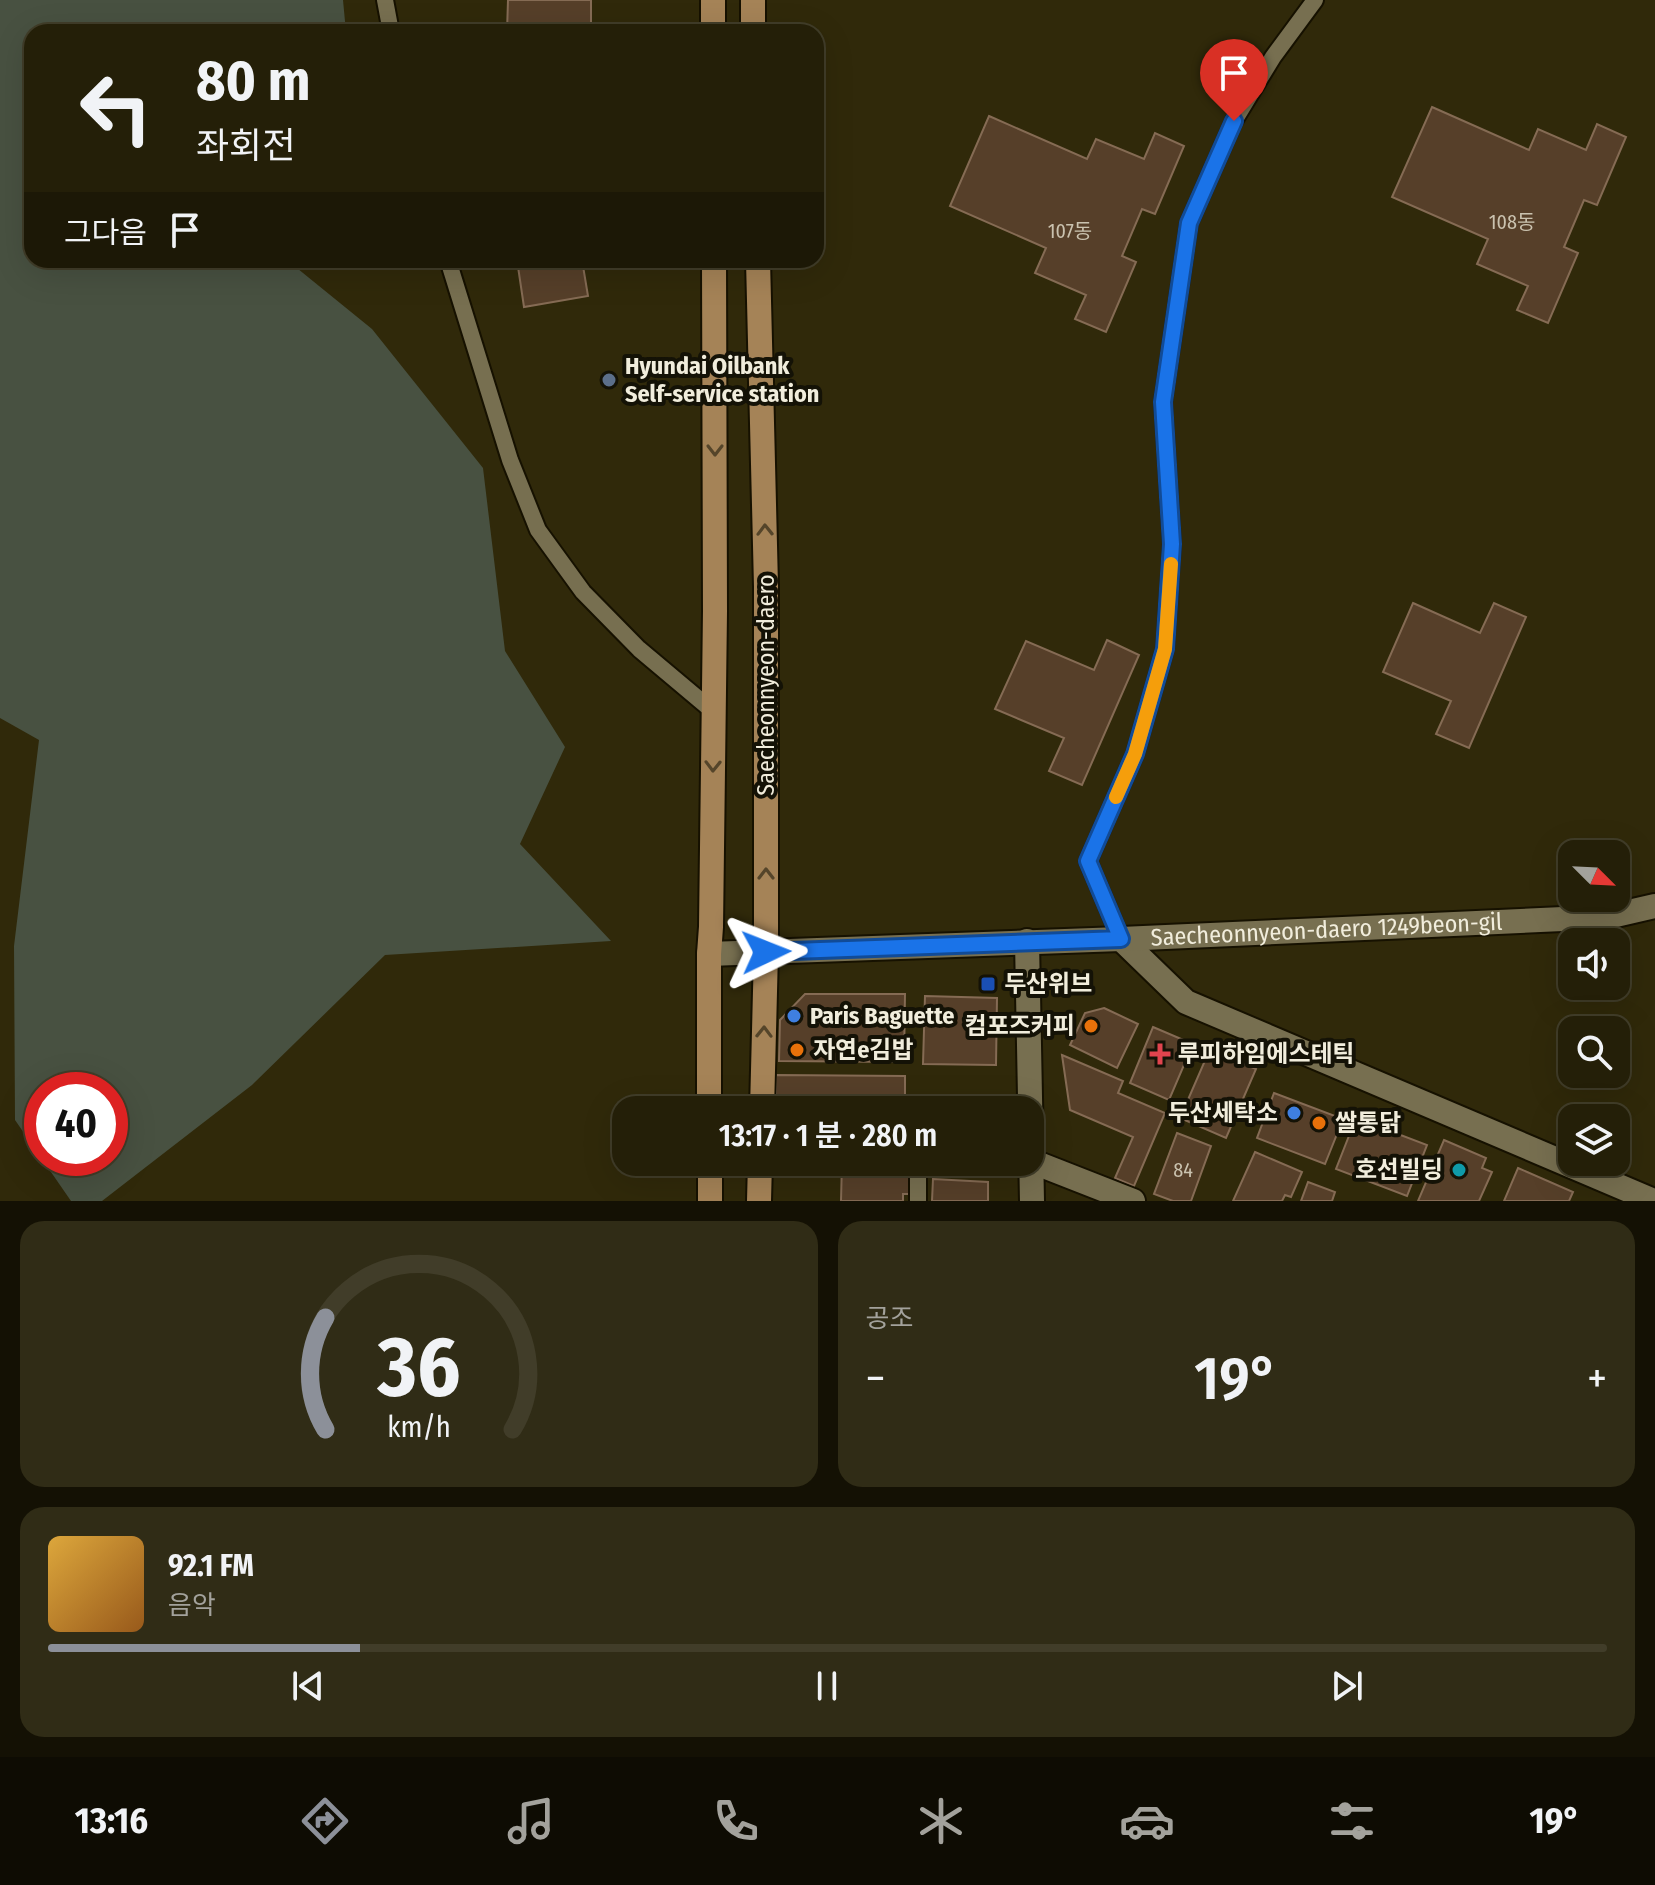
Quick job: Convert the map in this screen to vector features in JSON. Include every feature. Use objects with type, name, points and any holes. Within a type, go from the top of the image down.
[{"type":"main road","points":[[713,0],[713,24]]},
{"type":"main road","points":[[753,0],[753,24]]},
{"type":"main road","points":[[709,1096],[714,712],[714,268]]},
{"type":"main road","name":"Saecheonnyeon-daero","points":[[758,268],[766,586],[766,952],[762,1096]]},
{"type":"main road","points":[[710,1176],[710,1201]]},
{"type":"main road","points":[[759,1201],[760,1176]]},
{"type":"street","name":"Saecheonnyeon-daero 1249beon-gil","points":[[709,954],[1607,917],[1655,906]]},
{"type":"street","points":[[1121,939],[1186,1002],[1654,1201]]},
{"type":"street","points":[[1027,941],[1030,1096]]},
{"type":"street","points":[[1044,1166],[1133,1201]]},
{"type":"street","points":[[1031,1176],[1032,1201]]},
{"type":"lane","points":[[385,0],[390,24]]},
{"type":"lane","points":[[1121,939],[1088,861],[1135,754],[1165,649],[1172,544],[1163,402],[1189,223],[1234,121],[1273,57],[1315,0]]},
{"type":"lane","points":[[450,268],[510,460],[538,530],[583,592],[639,649],[714,712]]},
{"type":"lane","points":[[918,1176],[918,1201]]},
{"type":"green space","points":[[0,0],[343,0],[345,24],[24,24],[24,268],[297,268],[372,329],[483,468],[505,651],[565,747],[520,844],[611,941],[385,955],[252,1085],[102,1201],[71,1201],[54,1176],[128,1176],[128,1072],[24,1072],[24,1133],[15,1120],[14,946],[39,740],[0,718]]},
{"type":"building","points":[[508,0],[591,0],[591,24],[507,24]]},
{"type":"building","points":[[1432,107],[1529,150],[1538,129],[1586,150],[1597,124],[1626,137],[1597,205],[1584,200],[1564,247],[1578,253],[1548,323],[1517,310],[1528,286],[1477,264],[1488,239],[1392,197]]},
{"type":"building","points":[[989,116],[1087,159],[1096,139],[1144,159],[1155,133],[1184,146],[1155,214],[1142,209],[1122,256],[1136,262],[1106,332],[1075,319],[1086,295],[1035,273],[1046,248],[950,206]]},
{"type":"building","points":[[518,268],[583,268],[588,296],[524,307]]},
{"type":"building","points":[[1413,603],[1480,633],[1494,603],[1526,617],[1469,748],[1436,734],[1451,701],[1383,672]]},
{"type":"building","points":[[1107,640],[1139,655],[1082,785],[1049,771],[1064,738],[995,709],[1026,641],[1094,670]]},
{"type":"building","points":[[805,994],[905,994],[904,1062],[779,1061],[780,1020]]},
{"type":"building","points":[[925,996],[997,998],[996,1065],[923,1064]]},
{"type":"building","points":[[1104,1008],[1138,1024],[1117,1068],[1070,1045],[1085,1013]]},
{"type":"building","points":[[1153,1027],[1193,1044],[1169,1100],[1130,1083]]},
{"type":"building","points":[[1210,1049],[1256,1069],[1226,1138],[1180,1118]]},
{"type":"building","points":[[1062,1055],[1123,1081],[1118,1093],[1165,1113],[1134,1186],[1115,1178],[1133,1137],[1070,1110]]},
{"type":"building","points":[[776,1075],[905,1076],[905,1096],[776,1096]]},
{"type":"building","points":[[1274,1093],[1343,1119],[1325,1164],[1257,1138]]},
{"type":"building","points":[[1356,1118],[1427,1145],[1407,1196],[1336,1169]]},
{"type":"building","points":[[1177,1133],[1211,1146],[1191,1201],[1173,1201],[1154,1194]]},
{"type":"building","name":"호선빌딩","points":[[1444,1140],[1486,1158],[1482,1168],[1492,1172],[1479,1201],[1418,1201]]},
{"type":"building","points":[[1255,1152],[1302,1172],[1291,1197],[1285,1195],[1282,1201],[1233,1201]]},
{"type":"building","points":[[1518,1168],[1573,1192],[1569,1201],[1504,1201]]},
{"type":"building","points":[[842,1176],[910,1176],[909,1194],[903,1194],[903,1201],[841,1201]]},
{"type":"building","points":[[933,1179],[988,1182],[988,1201],[932,1201]]},
{"type":"building","points":[[1308,1182],[1335,1192],[1332,1201],[1301,1201]]},
{"type":"slow traffic","points":[[1116,797],[1135,754],[1165,649],[1171,564]]},
{"type":"place","name":"Hyundai Oilbank Self-service station","points":[[609,380]]},
{"type":"place","name":"두산위브","points":[[988,984]]},
{"type":"place","name":"Paris Baguette","points":[[794,1016]]},
{"type":"place","name":"컴포즈커피","points":[[1091,1026]]},
{"type":"place","name":"자연e김밥","points":[[797,1050]]},
{"type":"place","name":"루피하임에스테틱","points":[[1160,1054]]},
{"type":"place","name":"두산세탁소","points":[[1294,1113]]},
{"type":"place","name":"쌀통닭","points":[[1319,1123]]},
{"type":"place","name":"호선빌딩","points":[[1459,1170]]},
{"type":"route","points":[[766,952],[1121,939],[1088,861],[1135,754],[1165,649],[1172,544],[1163,402],[1177,294],[1189,223],[1234,121]]}]
